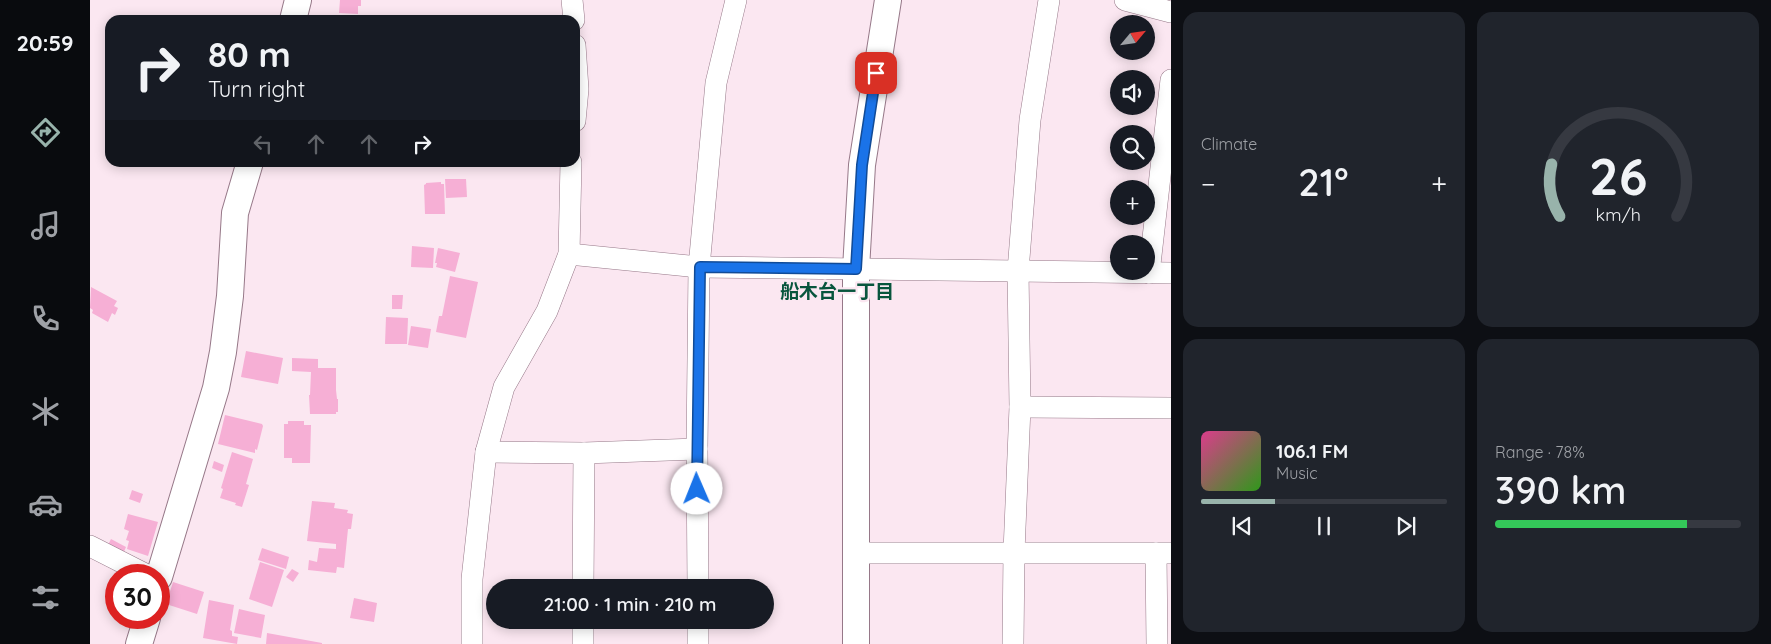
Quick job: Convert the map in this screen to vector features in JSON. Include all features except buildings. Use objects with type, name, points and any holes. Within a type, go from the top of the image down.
[{"type":"street","points":[[294,15],[298,0]]},
{"type":"street","points":[[572,0],[574,15]]},
{"type":"street","points":[[698,579],[696,449],[700,267],[716,83],[736,0]]},
{"type":"street","points":[[856,644],[856,269],[862,165],[888,0]]},
{"type":"street","points":[[1013,644],[1014,552],[1020,407],[1018,271],[1030,120],[1049,0]]},
{"type":"street","points":[[1125,0],[1171,12]]},
{"type":"street","points":[[1153,235],[1171,80]]},
{"type":"street","points":[[163,564],[216,388],[223,352],[230,296],[235,213],[249,167]]},
{"type":"street","points":[[472,644],[472,579],[486,452],[504,387],[547,311],[569,254],[572,167]]},
{"type":"street","points":[[569,254],[700,267],[1110,272]]},
{"type":"street","points":[[1155,273],[1171,273]]},
{"type":"street","points":[[1020,407],[1171,408]]},
{"type":"street","points":[[486,452],[584,453],[696,449]]},
{"type":"street","points":[[583,579],[584,453]]},
{"type":"street","points":[[90,546],[125,564]]},
{"type":"street","points":[[856,553],[1164,553],[1157,644]]},
{"type":"street","points":[[139,644],[144,629]]},
{"type":"street","points":[[583,629],[583,644]]},
{"type":"street","points":[[698,629],[698,644]]},
{"type":"district","name":"船木台一丁目","points":[[837,291]]},
{"type":"route","points":[[697,489],[696,449],[700,267],[856,269],[862,165],[876,73]]}]
